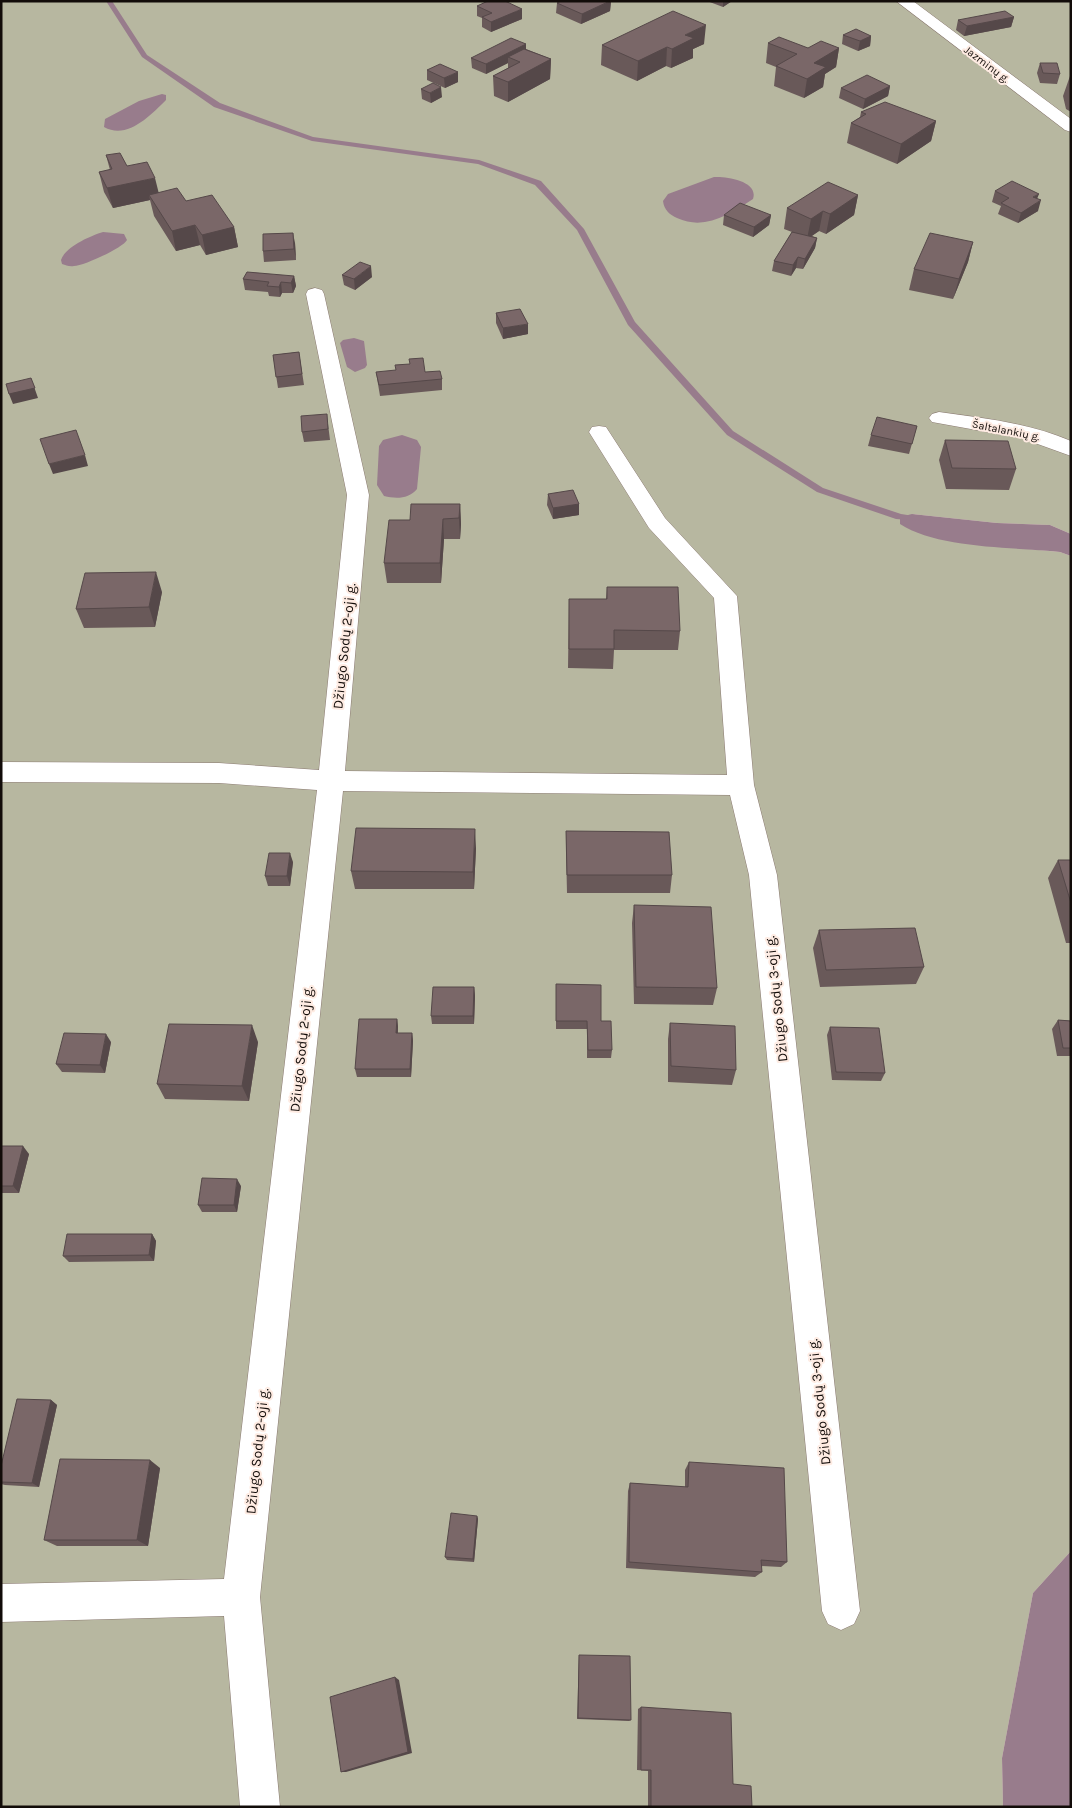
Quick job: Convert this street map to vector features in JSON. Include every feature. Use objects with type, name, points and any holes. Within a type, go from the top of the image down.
[{"type":"street","name":"Jazminų g.","points":[[903,1],[1071,127]]},
{"type":"street","name":"Džiugo Sodų 2-oji g.","points":[[260,1807],[242,1597],[330,781],[358,495],[315,294]]},
{"type":"street","name":"Šaltalankių g.","points":[[939,418],[1008,428],[1050,439],[1071,449]]},
{"type":"street","name":"Džiugo Sodų 3-oji g.","points":[[599,432],[657,522],[725,596],[741,784],[763,875],[841,1611]]},
{"type":"street","points":[[1,772],[219,773],[330,781],[741,784]]},
{"type":"street","points":[[1,1603],[242,1597]]},
{"type":"green space","points":[[1,1],[1071,1],[1071,534],[1050,525],[997,523],[912,514],[1028,549],[1060,552],[1071,556],[1071,1551],[1033,1593],[1002,1758],[1003,1807],[1,1807]]},
{"type":"shaded area","points":[[162,94],[166,95],[166,100],[138,124],[121,131],[104,127],[105,119],[139,101]]},
{"type":"shaded area","points":[[714,177],[726,177],[746,184],[754,193],[753,199],[726,215],[707,222],[687,222],[674,217],[666,210],[663,201],[668,194]]},
{"type":"shaded area","points":[[103,232],[124,234],[127,240],[111,252],[86,263],[72,266],[62,264],[63,255],[73,246]]},
{"type":"shaded area","points":[[354,338],[364,341],[367,365],[365,368],[355,372],[347,367],[340,343],[343,340]]},
{"type":"shaded area","points":[[402,435],[417,440],[421,447],[417,489],[410,495],[393,498],[384,496],[377,485],[379,446],[383,440]]},
{"type":"shaded area","points":[[912,514],[997,523],[1050,525],[1071,534],[1071,556],[1060,552],[977,546],[935,538],[900,524],[900,517]]},
{"type":"shaded area","points":[[1071,1551],[1071,1807],[1003,1807],[1002,1758],[1033,1593]]},
{"type":"building","points":[[488,1],[505,1],[522,9],[491,22],[482,17],[492,13],[477,6]]},
{"type":"building","points":[[561,1],[610,1],[582,14],[557,3]]},
{"type":"building","points":[[673,11],[706,25],[685,35],[694,38],[672,49],[667,47],[638,61],[602,45]]},
{"type":"building","points":[[1005,11],[1014,17],[967,26],[958,20]]},
{"type":"building","points":[[856,29],[871,36],[860,41],[843,35]]},
{"type":"building","points":[[779,37],[808,48],[821,41],[839,48],[814,63],[826,67],[807,79],[776,66],[797,54],[768,43]]},
{"type":"building","points":[[511,38],[526,44],[486,64],[471,58]]},
{"type":"building","points":[[524,49],[551,59],[508,82],[493,76],[520,62],[508,57]]},
{"type":"building","points":[[1040,63],[1057,63],[1060,74],[1043,73]]},
{"type":"building","points":[[440,64],[458,72],[444,78],[427,70]]},
{"type":"building","points":[[867,75],[890,86],[865,99],[841,88]]},
{"type":"building","points":[[433,83],[441,87],[430,93],[421,89]]},
{"type":"building","points":[[885,102],[936,121],[901,144],[851,123],[866,114],[861,112]]},
{"type":"building","points":[[120,153],[127,166],[147,162],[155,178],[107,188],[99,172],[112,169],[106,155]]},
{"type":"building","points":[[1012,181],[1039,194],[1033,197],[1041,200],[1021,213],[1001,203],[1009,198],[995,191]]},
{"type":"building","points":[[828,182],[858,195],[830,214],[823,211],[811,219],[787,208]]},
{"type":"building","points":[[177,188],[186,201],[212,195],[234,227],[202,235],[195,225],[172,231],[149,195]]},
{"type":"building","points":[[740,203],[771,215],[754,227],[724,215]]},
{"type":"building","points":[[792,232],[817,238],[805,259],[798,257],[793,265],[774,261]]},
{"type":"building","points":[[293,233],[294,249],[263,251],[263,234]]},
{"type":"building","points":[[930,233],[973,242],[959,279],[914,269]]},
{"type":"building","points":[[360,262],[371,266],[354,279],[342,275]]},
{"type":"building","points":[[247,272],[294,276],[291,283],[281,282],[279,287],[267,286],[269,282],[243,279]]},
{"type":"building","points":[[520,309],[528,324],[503,328],[496,313]]},
{"type":"building","points":[[299,352],[302,374],[276,377],[273,355]]},
{"type":"building","points":[[423,358],[425,372],[440,371],[442,379],[379,385],[376,372],[396,370],[395,365],[410,364],[409,359]]},
{"type":"building","points":[[31,378],[35,388],[9,394],[6,384]]},
{"type":"building","points":[[327,414],[328,429],[302,432],[301,416]]},
{"type":"building","points":[[877,417],[917,426],[912,444],[871,435]]},
{"type":"building","points":[[76,430],[85,455],[49,464],[40,439]]},
{"type":"building","points":[[945,440],[1008,441],[1016,469],[952,468]]},
{"type":"building","points":[[573,490],[579,504],[553,508],[548,494]]},
{"type":"building","points":[[411,504],[460,504],[459,518],[443,519],[440,563],[384,563],[389,520],[410,520]]},
{"type":"building","points":[[156,572],[149,607],[76,609],[85,573]]},
{"type":"building","points":[[607,587],[678,587],[680,631],[614,630],[614,649],[569,649],[569,599],[607,599]]},
{"type":"building","points":[[356,828],[475,829],[473,872],[351,871]]},
{"type":"building","points":[[566,831],[669,832],[672,875],[567,875]]},
{"type":"building","points":[[269,853],[290,853],[287,876],[265,876]]},
{"type":"building","points":[[1058,860],[1071,860],[1071,903]]},
{"type":"building","points":[[634,905],[711,907],[717,988],[636,987]]},
{"type":"building","points":[[915,928],[924,967],[826,970],[819,930]]},
{"type":"building","points":[[556,984],[601,985],[601,1021],[611,1021],[612,1050],[588,1050],[587,1021],[556,1021]]},
{"type":"building","points":[[433,987],[474,987],[473,1016],[431,1016]]},
{"type":"building","points":[[359,1019],[397,1019],[396,1033],[412,1033],[410,1069],[355,1069]]},
{"type":"building","points":[[1058,1020],[1071,1021],[1071,1048],[1063,1048]]},
{"type":"building","points":[[670,1023],[735,1026],[736,1070],[671,1066]]},
{"type":"building","points":[[169,1024],[252,1025],[242,1086],[157,1084]]},
{"type":"building","points":[[830,1027],[879,1028],[885,1073],[836,1072]]},
{"type":"building","points":[[64,1033],[106,1034],[100,1065],[56,1064]]},
{"type":"building","points":[[1,1146],[23,1146],[13,1186],[1,1186]]},
{"type":"building","points":[[202,1178],[237,1179],[234,1205],[198,1205]]},
{"type":"building","points":[[67,1234],[152,1234],[149,1255],[63,1256]]},
{"type":"building","points":[[17,1399],[51,1400],[32,1483],[1,1482],[1,1466]]},
{"type":"building","points":[[60,1459],[150,1460],[137,1540],[44,1540]]},
{"type":"building","points":[[689,1462],[784,1468],[787,1562],[761,1560],[762,1572],[629,1562],[630,1483],[688,1487]]},
{"type":"building","points":[[451,1513],[477,1516],[473,1559],[445,1557]]},
{"type":"building","points":[[579,1655],[630,1656],[631,1720],[578,1718]]},
{"type":"building","points":[[395,1677],[408,1752],[341,1772],[330,1697]]},
{"type":"building","points":[[641,1707],[731,1713],[733,1784],[751,1786],[752,1807],[651,1807],[651,1770],[641,1770]]},
{"type":"waterway","points":[[109,1],[144,56],[217,105],[312,139],[479,162],[538,183],[580,229],[631,323],[730,433],[820,490],[900,517],[916,519]]}]
